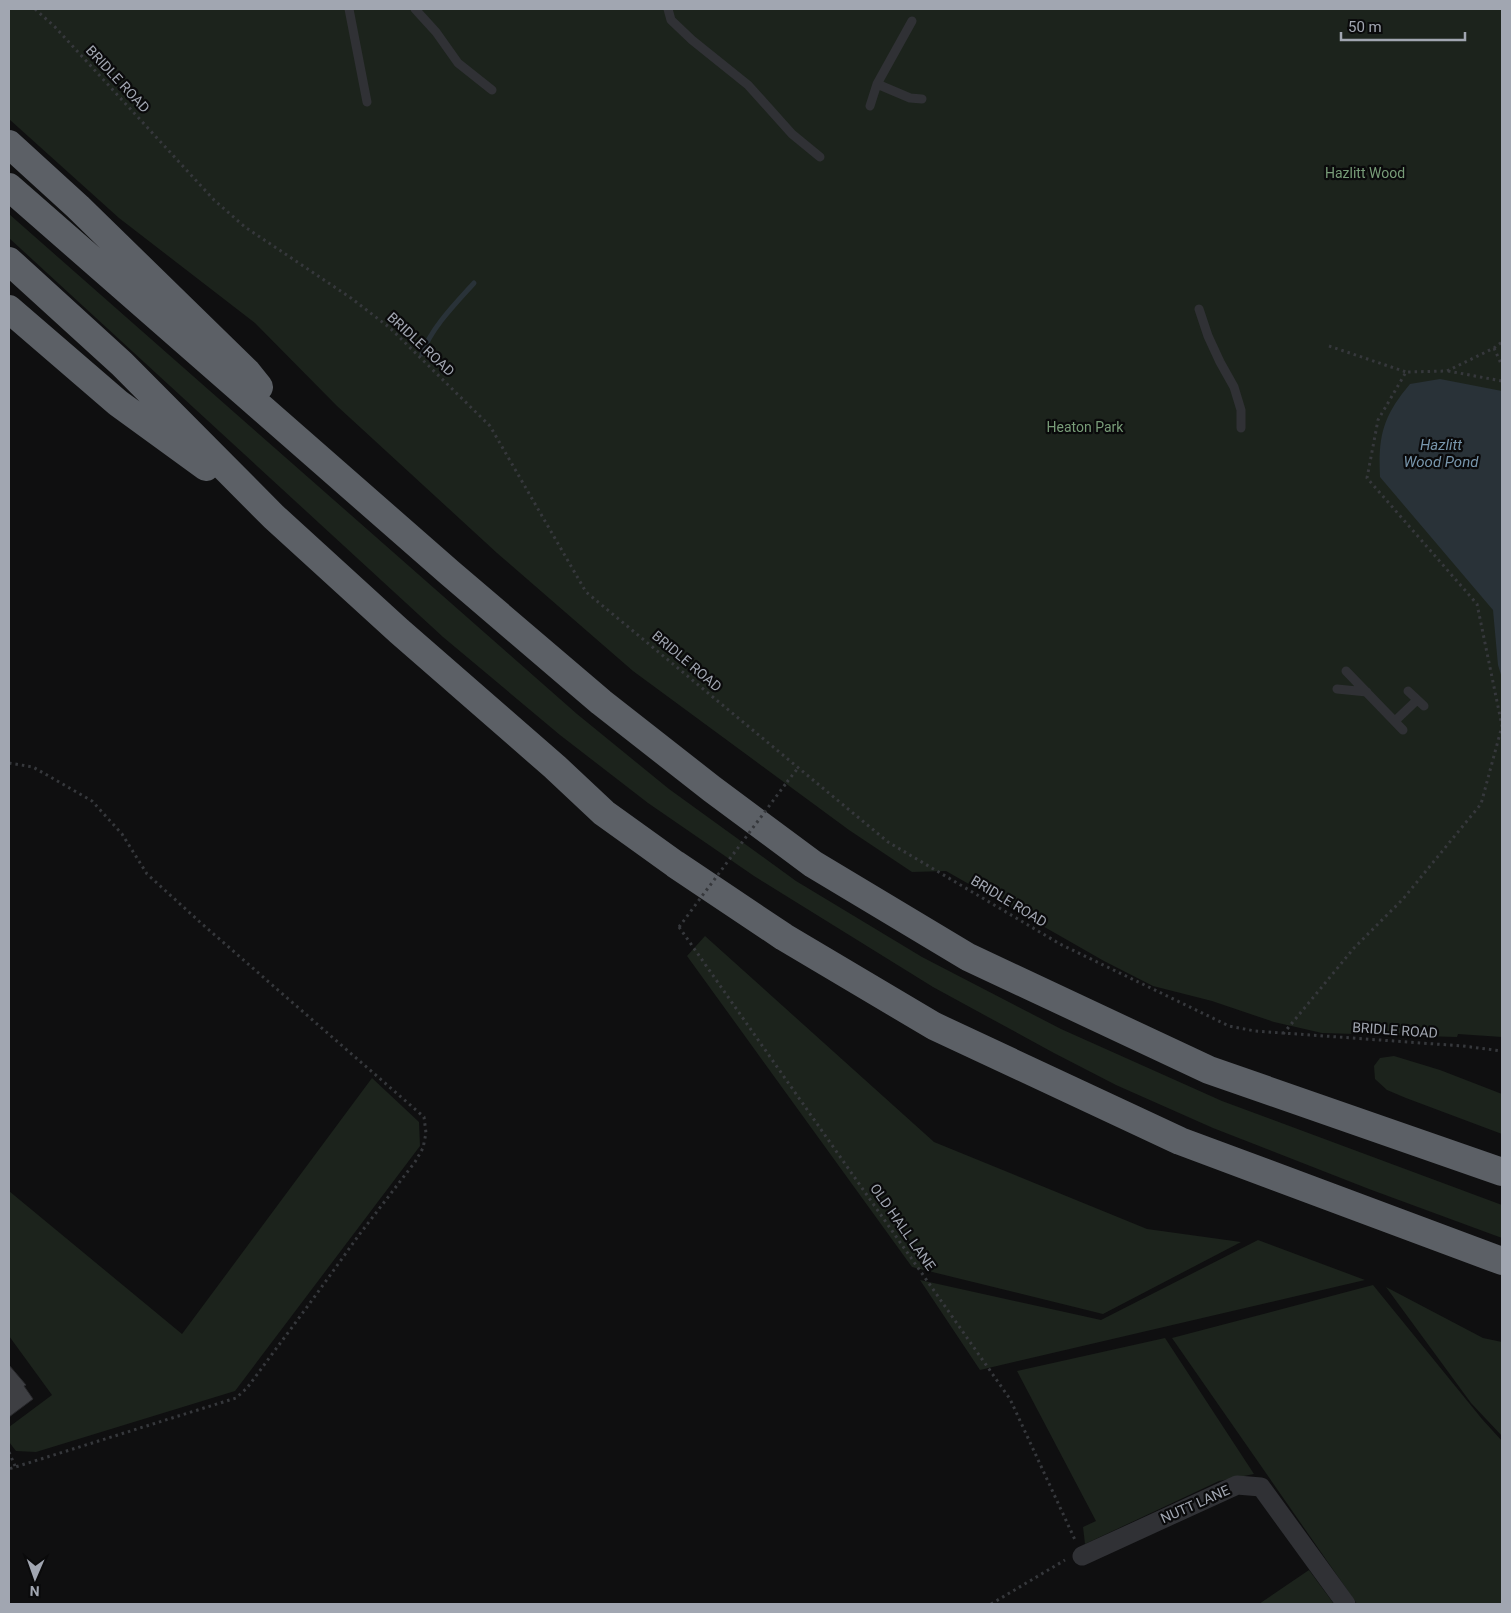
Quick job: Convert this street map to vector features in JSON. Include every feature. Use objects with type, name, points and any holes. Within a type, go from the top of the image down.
[{"type":"highway","points":[[9,144],[78,207],[247,372],[324,464]]},
{"type":"highway","points":[[9,187],[324,464],[594,695],[712,789],[813,864],[968,957],[1209,1070],[1502,1172]]},
{"type":"highway","points":[[9,262],[122,364],[274,517],[399,631],[555,767],[604,813],[675,864],[784,937],[934,1026],[1180,1141],[1502,1261]]},
{"type":"highway","points":[[9,309],[118,403],[274,517]]},
{"type":"street","name":"NUTT LANE","points":[[1082,1556],[1237,1485],[1261,1488],[1346,1604]]},
{"type":"lane","points":[[349,9],[367,102]]},
{"type":"lane","points":[[415,9],[436,32],[458,63],[492,90]]},
{"type":"lane","points":[[668,9],[671,20],[692,40],[748,85],[792,134],[820,157]]},
{"type":"lane","points":[[870,106],[877,84],[912,21]]},
{"type":"lane","points":[[877,84],[910,98],[922,100]]},
{"type":"lane","points":[[1199,308],[1208,336],[1234,387],[1241,410],[1241,428]]},
{"type":"lane","points":[[1346,671],[1403,730]]},
{"type":"lane","points":[[1338,690],[1367,692]]},
{"type":"lane","points":[[1395,721],[1421,703],[1408,691]]},
{"type":"path","name":"BRIDLE ROAD","points":[[35,9],[56,27],[214,200],[244,228],[351,298],[390,328],[490,426],[586,592],[888,842],[1060,944],[1229,1026],[1284,1034],[1502,1050]]},
{"type":"path","points":[[1447,371],[1494,348],[1502,342]]},
{"type":"path","points":[[1329,346],[1406,372],[1447,371],[1502,381]]},
{"type":"path","points":[[1494,348],[1502,366]]},
{"type":"path","points":[[1284,1034],[1354,948],[1403,899],[1481,804],[1502,726],[1477,604],[1367,478],[1378,420],[1406,372]]},
{"type":"path","points":[[9,763],[33,766],[92,801],[122,834],[147,874],[424,1117],[426,1133],[423,1148],[415,1162],[247,1388],[236,1398],[9,1469]]},
{"type":"path","name":"OLD HALL LANE","points":[[798,768],[679,926],[1010,1400],[1082,1556]]},
{"type":"path","points":[[9,1452],[15,1466]]},
{"type":"path","points":[[991,1604],[1065,1560],[1082,1556]]},
{"type":"green space","name":"Heaton Park","points":[[9,9],[1502,9],[1502,1037],[1458,1034],[1457,1037],[1322,1033],[1274,1022],[1212,1001],[1153,986],[1104,961],[946,871],[912,872],[849,830],[633,671],[497,553],[337,406],[255,323],[119,218],[9,119]]},
{"type":"green space","points":[[9,214],[577,714],[669,789],[796,881],[922,957],[1061,1029],[1222,1101],[1502,1205],[1502,1238],[1369,1189],[1213,1128],[1116,1085],[933,987],[754,876],[648,803],[560,735],[443,637],[9,238]]},
{"type":"green space","points":[[705,936],[934,1142],[1147,1229],[1241,1242],[1103,1314],[912,1267],[687,956]]},
{"type":"green space","points":[[1394,1056],[1440,1070],[1502,1094],[1502,1134],[1387,1090],[1375,1079],[1374,1066],[1380,1058]]},
{"type":"green space","points":[[372,1078],[419,1122],[420,1146],[235,1391],[36,1452],[16,1451],[9,1442],[9,1427],[52,1395],[9,1336],[9,1191],[182,1334]]},
{"type":"green space","points":[[1258,1240],[1365,1280],[980,1370],[920,1280],[1101,1320]]},
{"type":"green space","points":[[1373,1285],[1502,1441],[1502,1604],[1357,1604],[1172,1338]]},
{"type":"green space","points":[[1386,1287],[1483,1338],[1502,1342],[1502,1436],[1471,1403]]},
{"type":"green space","points":[[1165,1338],[1254,1474],[1219,1481],[1085,1544],[1083,1527],[1096,1521],[1017,1371]]},
{"type":"green space","points":[[1309,1570],[1334,1604],[1259,1604]]},
{"type":"water","name":"Hazlitt Wood Pond","points":[[1440,379],[1502,391],[1502,678],[1498,665],[1493,610],[1380,477],[1381,438],[1394,406],[1410,384]]},
{"type":"building","points":[[9,1365],[26,1385],[24,1386],[33,1399],[9,1417]]},
{"type":"waterway","points":[[422,354],[438,325],[474,283]]},
{"type":"park label","name":"Hazlitt Wood","points":[[1365,173]]}]
